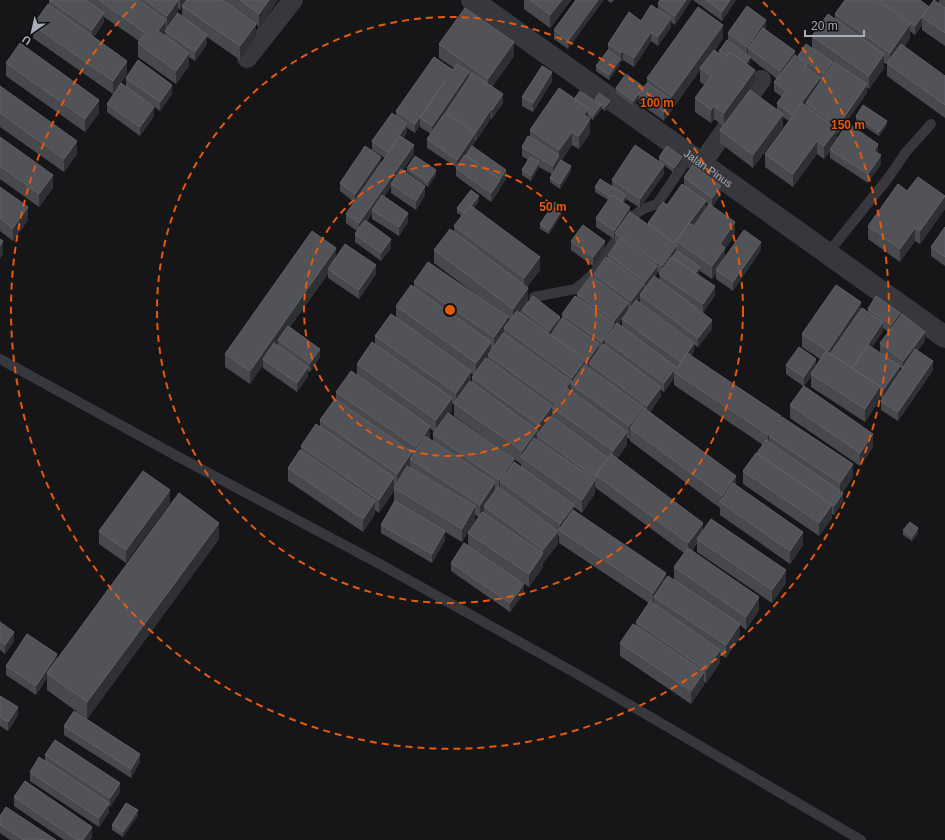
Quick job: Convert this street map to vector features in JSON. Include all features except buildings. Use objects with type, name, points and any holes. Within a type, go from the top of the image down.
[{"type":"street","points":[[247,58],[293,0]]},
{"type":"street","name":"Jalan Pinus","points":[[472,0],[945,337]]},
{"type":"street","points":[[696,159],[761,80]]},
{"type":"lane","points":[[828,253],[889,177],[906,152],[931,124]]},
{"type":"lane","points":[[534,297],[574,288],[584,283],[595,272],[630,218],[643,209],[657,204],[696,159]]},
{"type":"lane","points":[[0,359],[175,455],[385,567],[577,674],[861,840]]}]
